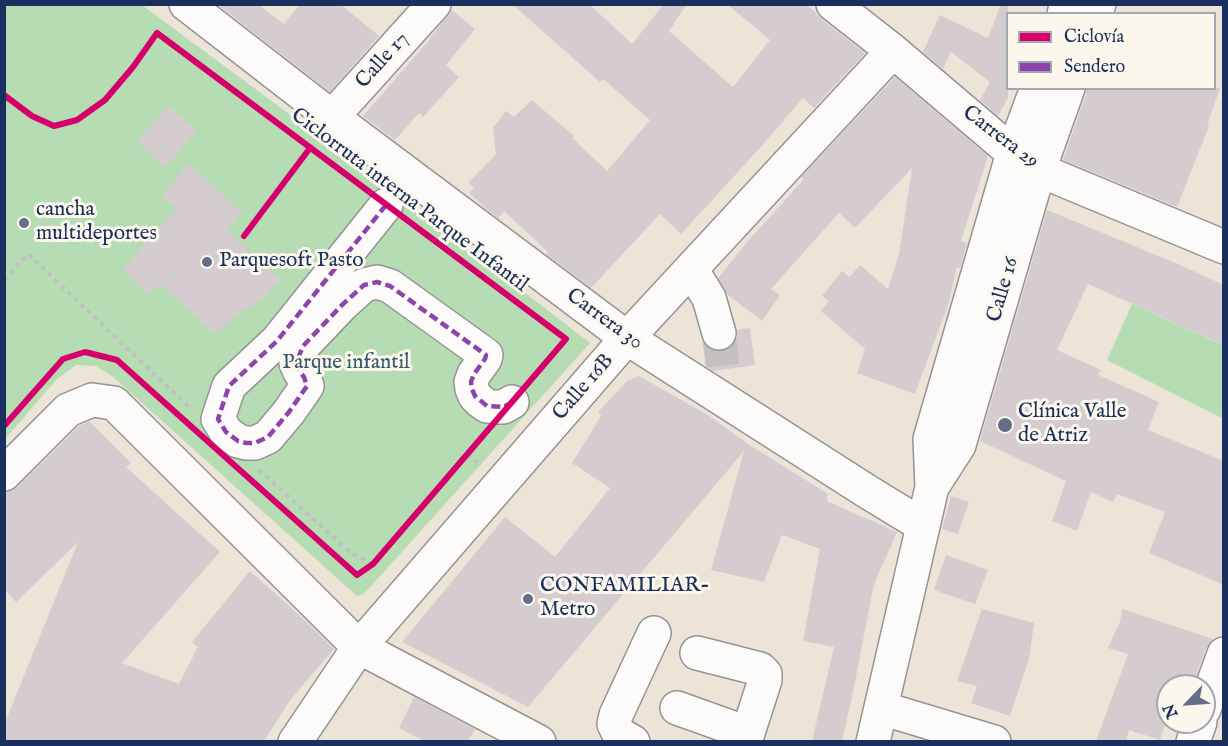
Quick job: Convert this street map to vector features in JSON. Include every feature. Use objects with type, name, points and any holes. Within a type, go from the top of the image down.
[{"type":"street","name":"Calle 17","points":[[332,117],[434,4]]},
{"type":"street","name":"Carrera 29","points":[[833,4],[1026,161],[1224,247]]},
{"type":"street","name":"Carrera 30","points":[[187,5],[332,117],[627,338],[722,383],[867,492],[922,525]]},
{"type":"street","name":"Calle 16B","points":[[296,741],[358,646],[627,338],[893,51]]},
{"type":"street","name":"Calle 16","points":[[873,741],[932,487],[959,445],[1026,161],[1037,90]]},
{"type":"street","name":"Calle 16","points":[[1026,161],[1067,90]]},
{"type":"street","points":[[386,205],[277,341],[229,386],[218,419],[226,432],[237,441],[246,443],[255,443],[268,437],[307,386],[296,363],[303,346],[342,304],[364,285],[377,282],[390,286],[486,354],[486,359],[474,374],[471,382],[475,396],[480,401],[487,406],[494,407],[503,407],[512,402]]},
{"type":"street","points":[[691,269],[709,298],[719,333]]},
{"type":"street","points":[[4,474],[68,410],[92,400],[114,403],[358,646],[539,741]]},
{"type":"street","points":[[633,741],[620,734],[614,724],[654,633]]},
{"type":"street","points":[[676,708],[746,737],[765,674],[760,669],[697,654]]},
{"type":"street","points":[[1216,676],[1224,654]]},
{"type":"street","points":[[881,708],[994,741]]},
{"type":"path","points":[[303,157],[310,148]]},
{"type":"path","points":[[4,280],[28,254],[198,415]]},
{"type":"path","points":[[459,464],[474,446]]},
{"type":"path","points":[[257,468],[351,553],[374,564]]},
{"type":"path","points":[[365,569],[374,564],[381,555]]},
{"type":"green space","name":"Parque infantil","points":[[4,5],[142,5],[397,194],[590,343],[364,594],[357,596],[112,376],[96,366],[76,365],[56,380],[5,439]]},
{"type":"green space","points":[[1132,304],[1223,345],[1224,415],[1222,418],[1107,360]]},
{"type":"building","points":[[217,4],[258,4],[284,24],[300,4],[340,4],[379,36],[330,92]]},
{"type":"building","points":[[512,4],[589,4],[632,44],[664,4],[687,4],[669,31],[733,87],[770,40],[727,4],[806,4],[821,19],[865,53],[814,108],[803,98],[681,234],[660,214],[591,288],[546,254],[548,252],[504,211],[498,218],[489,211],[469,193],[474,188],[468,183],[496,154],[493,128],[506,111],[514,117],[532,100],[574,136],[572,138],[607,171],[650,120],[603,79],[600,82]]},
{"type":"building","points":[[1001,4],[1008,4],[1008,12],[1006,12],[1006,90],[1008,90],[1008,98],[998,116],[980,100],[990,82],[951,52],[943,69],[923,52],[940,15],[988,38]]},
{"type":"building","points":[[452,10],[475,29],[446,65],[459,77],[423,117],[419,113],[395,140],[363,116]]},
{"type":"building","points":[[895,77],[988,156],[961,241],[967,243],[960,268],[957,267],[948,305],[915,394],[857,373],[865,349],[821,311],[829,301],[822,296],[842,271],[850,277],[860,265],[888,289],[899,254],[912,168],[855,228],[839,213],[771,289],[780,295],[762,321],[727,294],[718,278],[804,179],[801,177]]},
{"type":"building","points":[[1220,88],[1207,125],[1209,126],[1177,207],[1063,160],[1086,90],[1216,90]]},
{"type":"building","points":[[169,106],[197,131],[165,167],[137,142]]},
{"type":"building","points":[[188,163],[242,213],[226,230],[281,281],[251,309],[248,306],[215,334],[161,284],[148,294],[123,269],[177,208],[162,197]]},
{"type":"building","points":[[1047,210],[1224,285],[1224,345],[1088,284],[1057,350],[1101,370],[1098,375],[1159,402],[1148,430],[1224,461],[1224,585],[1149,553],[1165,512],[1117,494],[1113,502],[1091,492],[1077,531],[1052,521],[1066,481],[980,441]]},
{"type":"building","points":[[750,328],[755,365],[713,371],[706,366],[702,340],[706,347],[714,351],[724,351],[733,346],[737,338],[737,330]]},
{"type":"building","points":[[639,376],[708,415],[748,444],[828,494],[827,501],[897,532],[874,584],[842,741],[812,741],[834,647],[803,641],[820,549],[782,535],[764,582],[711,570],[744,451],[528,707],[402,642],[505,517],[555,557],[610,488],[572,463],[601,416],[598,412],[627,381]]},
{"type":"building","points":[[89,421],[131,463],[126,467],[220,552],[122,663],[179,684],[198,647],[192,642],[250,571],[334,649],[291,699],[264,741],[4,741],[4,725],[78,542],[16,602],[4,589],[4,492],[17,487],[79,426]]},
{"type":"building","points":[[951,496],[969,502],[958,534],[942,529]]},
{"type":"building","points":[[946,555],[988,570],[975,604],[934,590]]},
{"type":"building","points":[[982,609],[1034,623],[1029,659],[1010,716],[971,703],[977,686],[957,681]]},
{"type":"building","points":[[1122,609],[1213,639],[1206,648],[1196,674],[1156,674],[1156,734],[1162,734],[1160,740],[1129,730],[1126,741],[1096,741],[1128,654],[1108,648],[1120,622]]},
{"type":"building","points":[[414,697],[475,729],[468,741],[425,741],[399,728]]},
{"type":"tunnel","points":[[719,333],[723,369]]},
{"type":"marked path","points":[[386,205],[277,341],[229,386],[218,419],[226,432],[238,441],[246,443],[255,443],[268,437],[307,386],[296,363],[303,346],[364,285],[377,282],[390,286],[486,355],[471,382],[475,396],[487,406],[503,407],[509,404]]},
{"type":"cycle path","name":"Ciclorruta interna Parque Infantil","points":[[4,95],[32,116],[54,126],[77,120],[105,100],[133,67],[157,33],[566,339],[373,564],[357,575],[117,360],[85,352],[63,359],[4,426]]},
{"type":"cycle path","name":"Ciclorruta interna Parque Infantil","points":[[244,236],[310,148]]},
{"type":"place","name":"cancha multideportes","points":[[24,223]]},
{"type":"place","name":"Parquesoft Pasto","points":[[207,262]]},
{"type":"place","name":"Clínica Valle de Atriz","points":[[1005,425]]},
{"type":"place","name":"CONFAMILIAR- Metro","points":[[528,599]]}]
